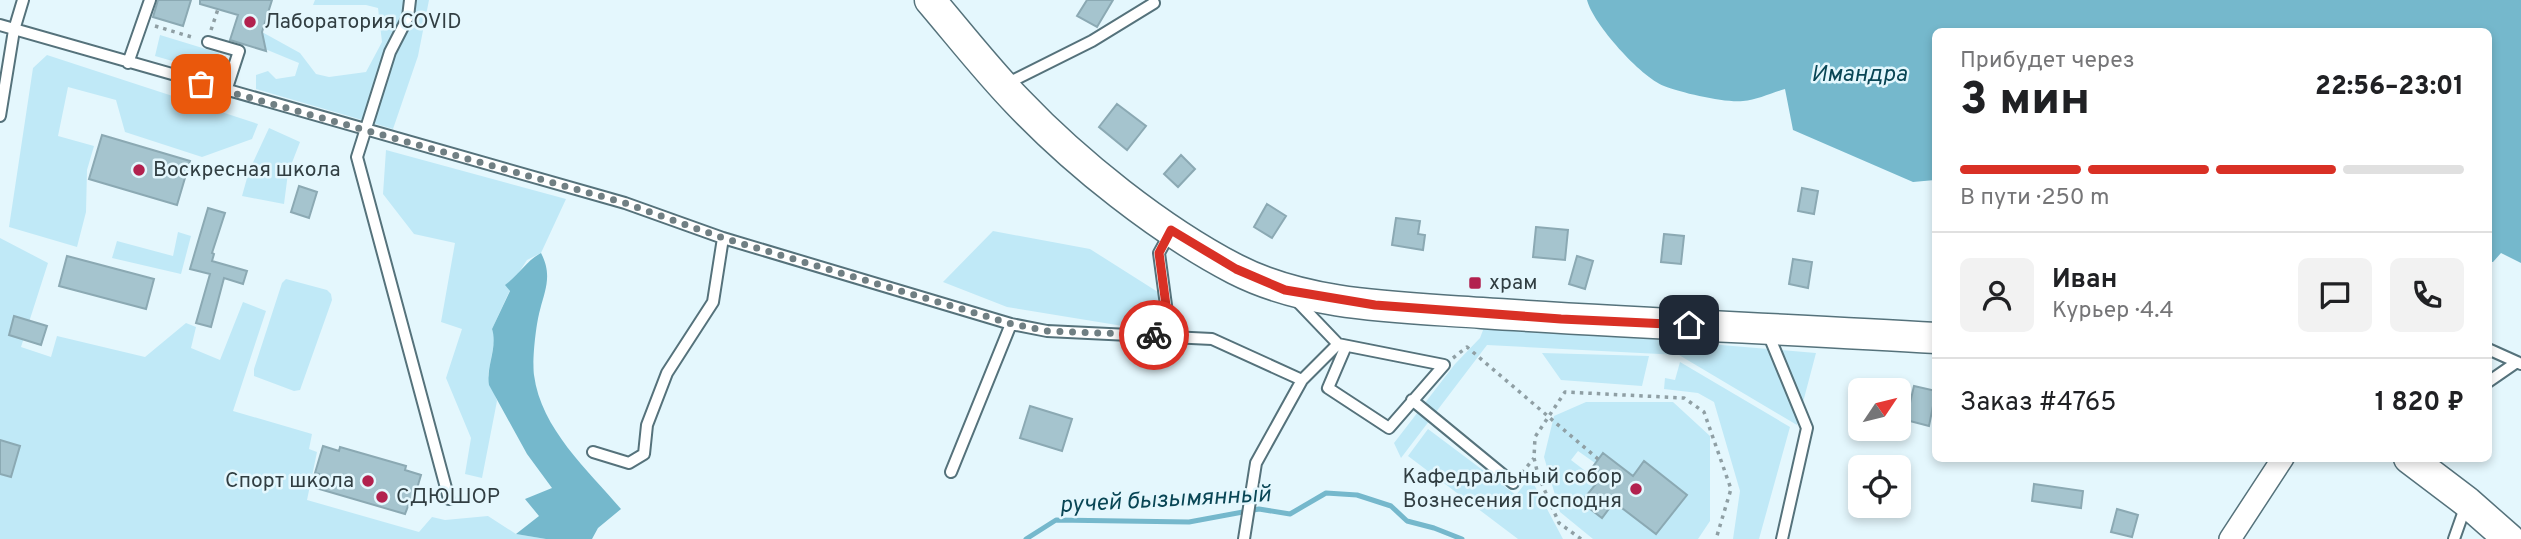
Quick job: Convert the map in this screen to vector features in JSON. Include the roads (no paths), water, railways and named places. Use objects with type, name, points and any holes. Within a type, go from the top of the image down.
[{"type":"street","points":[[930,0],[1003,85],[1081,161],[1171,230],[1236,269],[1285,290],[1375,305],[1561,319],[1932,338]]},
{"type":"street","points":[[2230,539],[2280,462]]},
{"type":"street","points":[[2414,462],[2467,502],[2509,539]]},
{"type":"lane","points":[[0,116],[14,30],[23,0]]},
{"type":"lane","points":[[128,63],[150,0]]},
{"type":"lane","points":[[410,0],[408,17],[390,52],[357,157],[449,499]]},
{"type":"lane","points":[[1003,85],[1092,41],[1154,3]]},
{"type":"lane","points":[[0,25],[625,203],[723,238],[1012,324],[1047,331],[1212,339],[1302,380]]},
{"type":"lane","points":[[208,42],[239,51],[226,91]]},
{"type":"lane","points":[[1170,335],[1159,253],[1171,230]]},
{"type":"lane","points":[[593,452],[629,463],[644,454],[647,425],[667,373],[713,302],[723,238]]},
{"type":"lane","points":[[1285,290],[1342,345],[1444,365],[1389,428],[1328,388],[1342,345]]},
{"type":"lane","points":[[951,472],[1012,324]]},
{"type":"lane","points":[[1766,328],[1807,428],[1782,539]]},
{"type":"lane","points":[[1244,539],[1256,463],[1302,380],[1342,345]]},
{"type":"lane","points":[[2492,351],[2519,363]]},
{"type":"lane","points":[[2492,380],[2519,363]]},
{"type":"lane","points":[[1412,400],[1513,483]]},
{"type":"lane","points":[[2454,539],[2467,502]]},
{"type":"water","name":"Имандра","points":[[1587,0],[2521,0],[2521,263],[2501,253],[2492,262],[2492,28],[1932,28],[1932,180],[1913,182],[1793,130],[1785,89],[1754,99],[1735,101],[1692,94],[1654,81],[1619,49],[1591,10]]},
{"type":"water","points":[[541,253],[547,274],[534,352],[534,375],[538,395],[568,448],[621,509],[598,528],[592,539],[546,539],[516,534],[539,516],[525,499],[552,488],[527,454],[489,385],[494,343],[492,329],[510,291],[505,285]]},
{"type":"waterway","name":"ручей бызымянный","points":[[1026,539],[1056,520],[1189,522],[1259,509],[1290,514],[1326,493],[1357,495],[1391,506],[1407,521],[1462,539]]},
{"type":"place","name":"Лаборатория COVID","points":[[250,22]]},
{"type":"place","name":"Воскресная школа","points":[[139,170]]},
{"type":"place","name":"храм","points":[[1475,283]]},
{"type":"place","name":"Спорт школа","points":[[368,481]]},
{"type":"place","name":"Кафедральный собор Вознесения Господня","points":[[1636,489]]},
{"type":"place","name":"СДЮШОР","points":[[382,497]]}]
